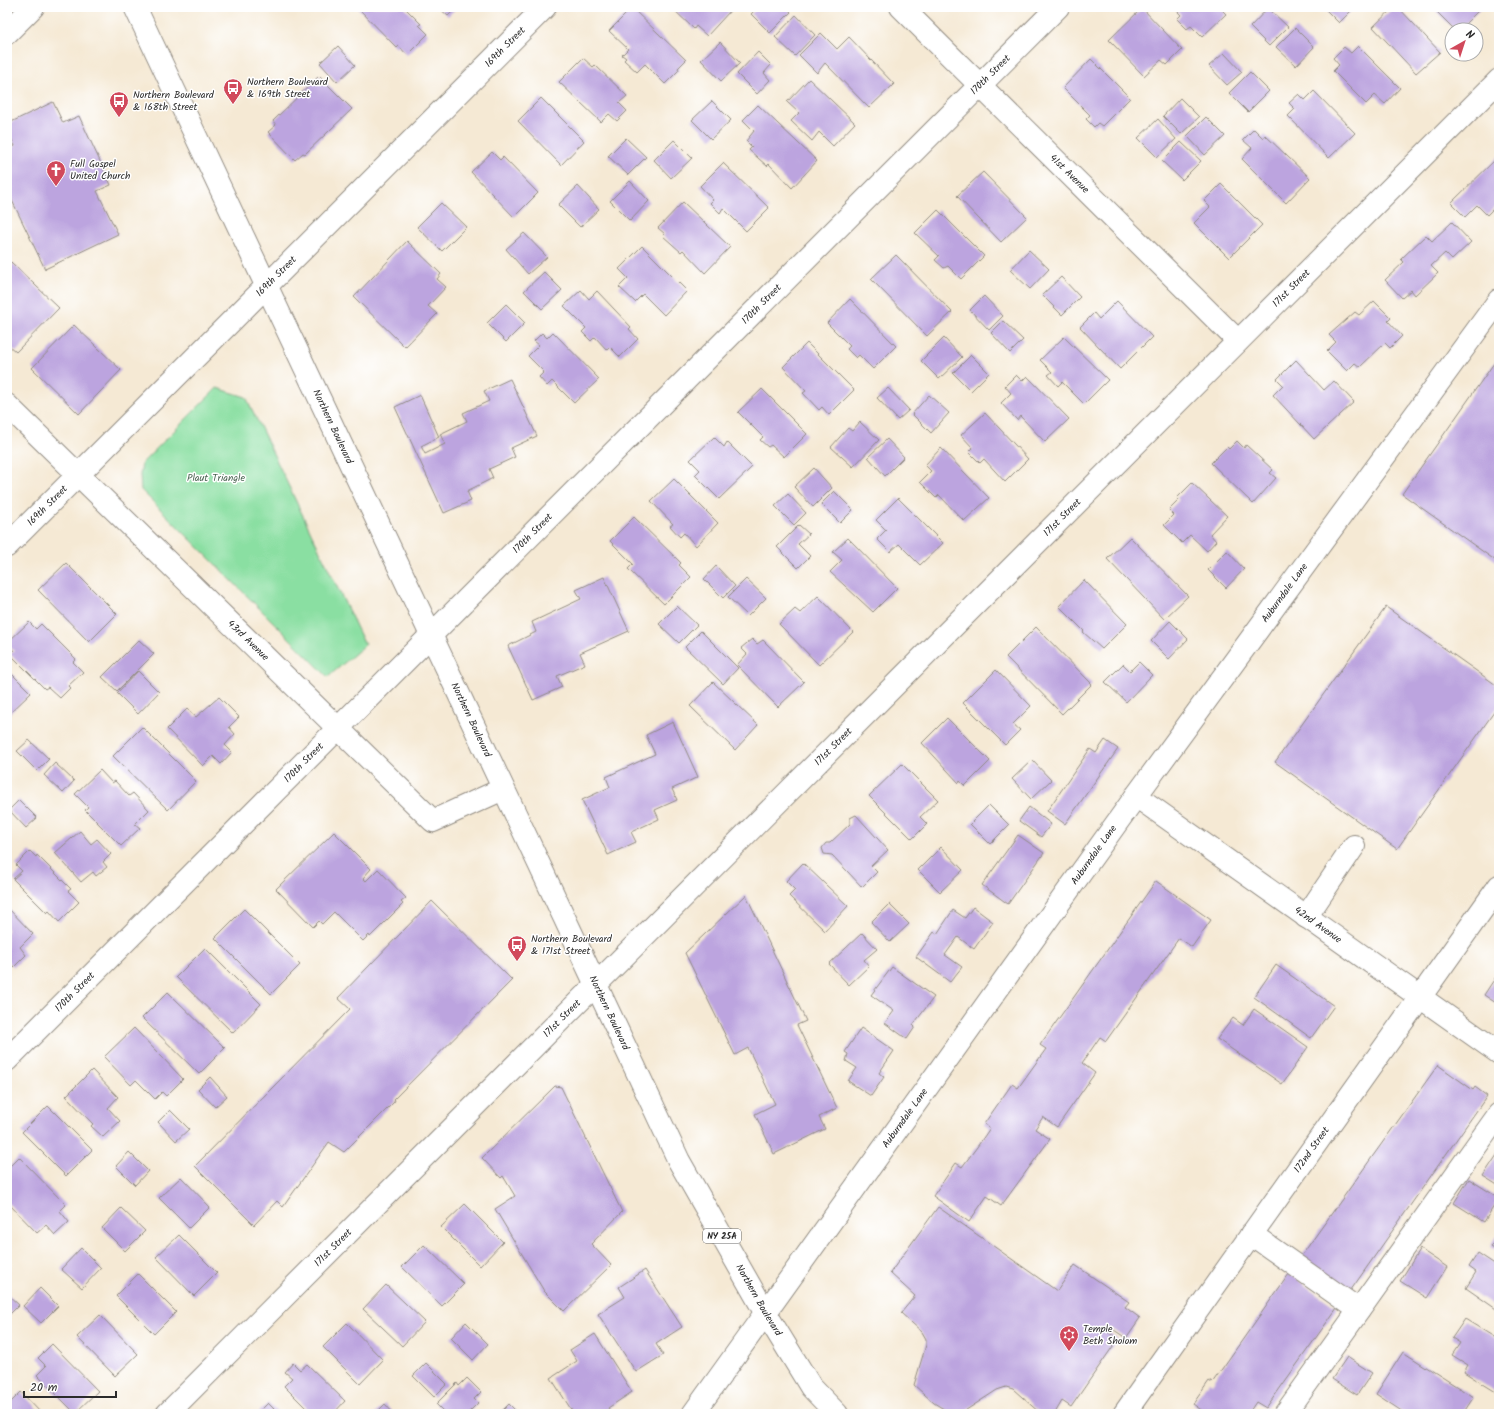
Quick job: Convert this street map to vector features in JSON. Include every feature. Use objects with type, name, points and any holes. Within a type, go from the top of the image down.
[{"type":"street","points":[[7,33],[33,7]]},
{"type":"street","name":"Northern Boulevard","points":[[135,7],[679,1161],[766,1312],[812,1387],[837,1414]]},
{"type":"street","name":"169th Street","points":[[7,546],[545,7]]},
{"type":"street","name":"41st Avenue","points":[[901,7],[1238,341]]},
{"type":"street","name":"170th Street","points":[[7,1060],[1058,7]]},
{"type":"street","name":"171st Street","points":[[167,1414],[1499,80]]},
{"type":"street","name":"Auburndale Lane","points":[[693,1414],[1136,796],[1499,300]]},
{"type":"street","name":"43rd Avenue","points":[[7,405],[433,822],[503,789]]},
{"type":"street","name":"42nd Avenue","points":[[1136,796],[1499,1053]]},
{"type":"street","points":[[1306,916],[1354,846]]},
{"type":"street","name":"172nd Street","points":[[1124,1414],[1418,997],[1499,886]]},
{"type":"street","points":[[1286,1414],[1499,1114]]},
{"type":"street","points":[[1251,1234],[1359,1310]]},
{"type":"green space","name":"Plaut Triangle","points":[[217,388],[246,397],[365,645],[328,677],[141,490],[140,475],[142,463]]},
{"type":"building","points":[[357,7],[404,7],[421,24],[419,25],[428,34],[407,55],[399,46],[397,48]]},
{"type":"building","points":[[438,7],[457,7],[448,16]]},
{"type":"building","points":[[671,7],[726,7],[730,11],[707,36],[696,26],[694,29]]},
{"type":"building","points":[[758,7],[786,7],[791,12],[770,33],[751,14]]},
{"type":"building","points":[[1173,7],[1219,7],[1226,14],[1202,37],[1191,26],[1187,29],[1177,19],[1181,15]]},
{"type":"building","points":[[1323,7],[1355,7],[1339,23]]},
{"type":"building","points":[[1394,7],[1398,7],[1440,52],[1416,73],[1373,27]]},
{"type":"building","points":[[1432,7],[1482,7],[1467,22],[1447,22]]},
{"type":"building","points":[[632,8],[686,60],[678,68],[679,70],[665,84],[645,64],[637,72],[624,60],[626,58],[622,55],[628,49],[609,31]]},
{"type":"building","points":[[1142,8],[1182,50],[1167,65],[1161,60],[1144,76],[1109,40]]},
{"type":"building","points":[[1268,8],[1288,27],[1269,46],[1250,27]]},
{"type":"building","points":[[796,15],[815,35],[795,56],[775,37]]},
{"type":"building","points":[[1295,28],[1314,47],[1296,66],[1276,47]]},
{"type":"building","points":[[821,33],[837,49],[849,37],[894,84],[869,108],[825,63],[817,73],[799,55]]},
{"type":"building","points":[[720,42],[740,63],[721,81],[701,60]]},
{"type":"building","points":[[338,46],[355,65],[337,82],[320,63]]},
{"type":"building","points":[[1358,46],[1400,88],[1385,104],[1375,95],[1366,104],[1333,71],[1339,65],[1333,58],[1344,47],[1351,53]]},
{"type":"building","points":[[758,52],[771,65],[764,73],[770,80],[757,94],[737,74]]},
{"type":"building","points":[[1224,53],[1242,72],[1227,85],[1209,66]]},
{"type":"building","points":[[583,58],[593,67],[595,65],[627,96],[619,103],[627,111],[617,121],[609,114],[601,122],[559,82]]},
{"type":"building","points":[[1091,59],[1130,98],[1102,126],[1098,123],[1094,127],[1086,119],[1090,115],[1063,88]]},
{"type":"building","points":[[1250,72],[1269,91],[1248,112],[1229,93]]},
{"type":"building","points":[[319,76],[352,109],[305,154],[303,153],[295,160],[268,132],[276,125],[273,121]]},
{"type":"building","points":[[809,79],[855,123],[833,146],[819,132],[812,141],[791,121],[799,113],[787,102]]},
{"type":"building","points":[[1314,91],[1355,133],[1329,158],[1288,116],[1295,109],[1289,103],[1299,94],[1305,100]]},
{"type":"building","points":[[541,98],[584,141],[561,165],[518,121]]},
{"type":"building","points":[[1180,98],[1199,117],[1181,134],[1163,116]]},
{"type":"building","points":[[712,101],[731,120],[711,139],[692,120]]},
{"type":"building","name":"Full Gospel United Church","points":[[53,102],[63,123],[79,116],[111,185],[97,191],[118,234],[45,269],[7,190],[7,150],[15,146],[7,130],[7,124]]},
{"type":"building","points":[[758,105],[817,161],[792,188],[769,164],[767,166],[749,150],[752,147],[746,141],[754,131],[743,120]]},
{"type":"building","points":[[1206,117],[1225,136],[1205,155],[1187,136]]},
{"type":"building","points":[[1158,119],[1176,139],[1157,157],[1138,138]]},
{"type":"building","points":[[1254,129],[1263,138],[1265,135],[1310,178],[1286,203],[1242,159],[1252,148],[1243,140]]},
{"type":"building","points":[[626,138],[646,157],[628,175],[608,156]]},
{"type":"building","points":[[674,140],[692,158],[671,178],[654,160]]},
{"type":"building","points":[[1181,142],[1201,161],[1182,180],[1162,161]]},
{"type":"building","points":[[492,152],[500,160],[503,157],[538,193],[514,217],[471,172]]},
{"type":"building","points":[[1499,156],[1499,203],[1487,215],[1477,205],[1465,217],[1451,203]]},
{"type":"building","points":[[723,163],[769,208],[746,231],[723,208],[720,213],[710,203],[713,200],[700,186]]},
{"type":"building","points":[[983,172],[1027,217],[1001,242],[957,196]]},
{"type":"building","points":[[630,181],[649,201],[630,221],[610,201]]},
{"type":"building","points":[[1221,184],[1262,225],[1229,258],[1194,223],[1210,207],[1204,201]]},
{"type":"building","points":[[578,186],[599,209],[580,227],[558,205]]},
{"type":"building","points":[[683,202],[730,247],[705,273],[683,250],[681,252],[663,236],[665,234],[658,228]]},
{"type":"building","points":[[441,203],[466,227],[442,251],[417,227]]},
{"type":"building","points":[[938,210],[984,256],[961,279],[948,266],[944,268],[935,260],[939,256],[915,233]]},
{"type":"building","points":[[1452,222],[1471,242],[1452,260],[1445,253],[1431,266],[1438,273],[1415,295],[1411,290],[1402,298],[1385,280],[1404,262],[1401,259],[1426,235],[1432,241]]},
{"type":"building","points":[[524,233],[547,257],[528,274],[506,249]]},
{"type":"building","points":[[407,241],[441,274],[437,279],[446,287],[428,306],[437,314],[405,347],[354,297]]},
{"type":"building","points":[[642,246],[687,291],[664,315],[643,294],[635,302],[619,287],[628,278],[619,269]]},
{"type":"building","points":[[1029,250],[1049,269],[1030,289],[1010,270]]},
{"type":"building","points":[[896,255],[952,312],[927,336],[871,279]]},
{"type":"building","points":[[11,262],[59,308],[16,352],[7,344],[7,267]]},
{"type":"building","points":[[544,272],[562,290],[542,309],[524,291]]},
{"type":"building","points":[[1061,277],[1080,297],[1062,315],[1042,295]]},
{"type":"building","points":[[581,290],[589,299],[597,291],[631,327],[629,329],[638,339],[620,357],[610,347],[607,350],[595,337],[591,341],[582,332],[586,328],[564,306]]},
{"type":"building","points":[[984,296],[1003,316],[989,330],[970,310]]},
{"type":"building","points":[[850,299],[896,346],[873,369],[859,355],[856,358],[847,349],[850,346],[827,323]]},
{"type":"building","points":[[1117,301],[1152,337],[1120,369],[1080,327],[1094,313],[1099,319]]},
{"type":"building","points":[[1374,301],[1391,318],[1388,321],[1402,336],[1390,348],[1385,343],[1360,367],[1355,363],[1347,371],[1327,351],[1336,342],[1329,335],[1355,312],[1359,315]]},
{"type":"building","points":[[506,304],[525,323],[506,342],[487,323]]},
{"type":"building","points":[[1003,321],[1023,340],[1010,353],[991,333]]},
{"type":"building","points":[[74,325],[121,370],[79,414],[32,368]]},
{"type":"building","points":[[553,332],[599,379],[574,403],[552,381],[547,386],[539,377],[544,372],[528,356],[539,345],[534,341],[542,333],[547,338]]},
{"type":"building","points":[[1064,337],[1108,380],[1084,404],[1062,382],[1058,386],[1048,375],[1052,372],[1040,360]]},
{"type":"building","points":[[944,338],[962,357],[939,379],[921,361]]},
{"type":"building","points":[[807,343],[854,390],[829,415],[822,407],[819,410],[803,393],[806,391],[783,367]]},
{"type":"building","points":[[971,355],[989,373],[971,391],[953,373]]},
{"type":"building","points":[[1499,356],[1499,563],[1402,494]]},
{"type":"building","points":[[1296,360],[1324,390],[1334,381],[1354,402],[1314,439],[1273,395],[1283,385],[1277,379]]},
{"type":"building","points":[[1016,375],[1022,381],[1027,376],[1069,419],[1045,442],[1020,416],[1017,420],[1001,403],[1011,393],[1005,386]]},
{"type":"building","points":[[510,379],[537,436],[511,448],[515,457],[489,469],[493,478],[467,491],[471,501],[444,513],[395,407],[420,395],[439,437],[421,446],[425,454],[445,444],[440,434],[467,421],[463,413],[489,401],[484,391]]},
{"type":"building","points":[[888,388],[909,410],[898,420],[877,398]]},
{"type":"building","points":[[762,389],[807,434],[784,457],[771,445],[768,447],[760,440],[763,437],[738,412]]},
{"type":"building","points":[[929,395],[949,413],[931,433],[912,414]]},
{"type":"building","points":[[985,413],[1028,459],[1005,482],[984,459],[980,463],[969,452],[973,448],[961,435]]},
{"type":"building","points":[[860,422],[879,440],[853,467],[831,447],[848,428],[852,431]]},
{"type":"building","points":[[714,437],[724,447],[727,442],[752,467],[719,499],[695,475],[700,470],[690,460]]},
{"type":"building","points":[[887,439],[904,457],[885,476],[868,457]]},
{"type":"building","points":[[1237,441],[1244,448],[1246,445],[1273,470],[1270,473],[1276,478],[1253,504],[1211,463],[1227,447],[1229,449]]},
{"type":"building","points":[[941,448],[989,498],[964,521],[939,495],[936,498],[920,482],[931,471],[925,465]]},
{"type":"building","points":[[814,468],[832,488],[813,507],[794,487]]},
{"type":"building","points":[[674,479],[718,523],[696,546],[684,533],[680,537],[670,526],[673,524],[651,501]]},
{"type":"building","points":[[1192,483],[1227,516],[1210,534],[1216,541],[1207,551],[1190,535],[1182,543],[1164,525],[1174,515],[1169,510],[1179,500],[1177,498]]},
{"type":"building","points":[[834,491],[853,510],[840,523],[821,504]]},
{"type":"building","points":[[788,494],[806,513],[794,525],[775,506]]},
{"type":"building","points":[[898,498],[943,543],[920,565],[899,544],[890,552],[877,539],[886,530],[876,520]]},
{"type":"building","points":[[634,517],[681,563],[679,565],[691,577],[664,604],[628,569],[633,564],[610,541]]},
{"type":"building","points":[[799,525],[809,534],[798,544],[810,556],[798,568],[777,547]]},
{"type":"building","points":[[1130,537],[1188,596],[1164,619],[1107,559]]},
{"type":"building","points":[[848,538],[897,588],[873,612],[830,572],[842,560],[833,552]]},
{"type":"building","points":[[1227,551],[1244,569],[1226,588],[1208,570]]},
{"type":"building","points":[[66,563],[117,614],[89,642],[38,590]]},
{"type":"building","points":[[716,566],[735,586],[723,598],[704,579]]},
{"type":"building","points":[[604,577],[629,631],[580,653],[585,664],[557,676],[562,687],[533,700],[508,646],[536,632],[532,622],[581,599],[576,590]]},
{"type":"building","points":[[746,579],[766,598],[748,616],[728,597]]},
{"type":"building","points":[[1084,580],[1127,624],[1102,649],[1083,632],[1084,631],[1059,606]]},
{"type":"building","points":[[818,596],[853,632],[819,665],[779,624],[795,609],[800,613]]},
{"type":"building","points":[[677,606],[697,625],[679,643],[659,624]]},
{"type":"building","points":[[1386,607],[1499,687],[1499,705],[1397,849],[1275,762]]},
{"type":"building","points":[[1170,621],[1188,639],[1169,659],[1151,641]]},
{"type":"building","points":[[29,622],[36,629],[41,624],[76,659],[73,662],[83,672],[68,686],[70,688],[60,698],[48,687],[45,689],[10,654],[14,651],[7,643]]},
{"type":"building","points":[[1036,627],[1092,684],[1062,714],[1006,657]]},
{"type":"building","points":[[701,631],[738,668],[723,684],[685,647]]},
{"type":"building","points":[[752,639],[757,644],[763,640],[804,682],[778,707],[737,665],[747,654],[741,648]]},
{"type":"building","points":[[139,640],[154,654],[117,691],[102,677]]},
{"type":"building","points":[[1139,662],[1152,675],[1126,702],[1105,682],[1123,664],[1130,671]]},
{"type":"building","points":[[7,669],[31,693],[7,716]]},
{"type":"building","points":[[996,670],[1031,706],[1013,724],[1020,730],[1005,745],[963,703]]},
{"type":"building","points":[[138,671],[159,692],[138,714],[117,693]]},
{"type":"building","points":[[713,682],[758,725],[735,750],[690,706]]},
{"type":"building","points":[[219,697],[239,717],[229,727],[235,734],[225,745],[232,752],[221,764],[213,756],[203,766],[167,729],[187,709],[196,717]]},
{"type":"building","points":[[947,718],[990,761],[965,786],[960,781],[959,783],[922,743]]},
{"type":"building","points":[[673,722],[698,777],[672,789],[677,800],[655,810],[659,819],[631,832],[636,842],[608,855],[582,800],[610,787],[606,777],[655,754],[646,735]]},
{"type":"building","points":[[142,727],[196,781],[168,810],[113,756]]},
{"type":"building","points":[[29,740],[49,759],[37,771],[17,751]]},
{"type":"building","points":[[1105,740],[1118,749],[1065,824],[1047,811],[1090,749],[1096,753]]},
{"type":"building","points":[[1032,760],[1051,780],[1031,799],[1012,779]]},
{"type":"building","points":[[55,763],[74,781],[63,793],[44,775]]},
{"type":"building","points":[[902,764],[938,800],[920,817],[927,824],[912,839],[869,796]]},
{"type":"building","points":[[100,770],[112,783],[115,781],[129,796],[133,793],[149,810],[135,824],[140,828],[121,846],[85,810],[88,807],[75,794]]},
{"type":"building","points":[[19,800],[37,818],[26,828],[9,810]]},
{"type":"building","points":[[989,805],[1009,825],[990,844],[970,824]]},
{"type":"building","points":[[1029,807],[1051,824],[1041,837],[1019,821]]},
{"type":"building","points":[[856,815],[888,850],[871,866],[877,872],[862,887],[832,855],[824,854],[822,848],[826,843],[830,843],[850,824],[850,818]]},
{"type":"building","points":[[80,831],[91,844],[97,839],[111,854],[103,862],[107,867],[96,876],[93,872],[81,882],[55,853]]},
{"type":"building","points":[[334,832],[371,869],[363,878],[366,881],[378,869],[406,898],[401,902],[403,904],[370,937],[369,935],[363,941],[334,912],[322,924],[319,921],[313,927],[276,889]]},
{"type":"building","points":[[1018,835],[1044,853],[1008,904],[982,885]]},
{"type":"building","points":[[941,847],[963,870],[940,892],[918,870]]},
{"type":"building","points":[[30,851],[36,857],[37,855],[71,889],[68,891],[79,902],[59,922],[49,911],[47,913],[13,879],[22,871],[16,865]]},
{"type":"building","points":[[803,863],[848,906],[825,931],[789,896],[795,890],[786,881]]},
{"type":"building","points":[[1156,881],[1211,920],[1192,947],[1179,938],[1106,1041],[1100,1037],[1082,1063],[1095,1073],[1057,1127],[1043,1117],[1035,1129],[1050,1139],[1001,1206],[987,1196],[969,1222],[933,1196],[956,1163],[962,1167],[977,1147],[990,1128],[984,1124],[1012,1084],[1018,1088],[1046,1049],[1040,1045]]},
{"type":"building","points":[[746,895],[806,1021],[797,1025],[837,1108],[819,1117],[825,1129],[774,1154],[755,1114],[775,1104],[748,1048],[735,1055],[685,953]]},
{"type":"building","points":[[432,901],[512,980],[394,1099],[394,1102],[344,1152],[329,1142],[283,1207],[277,1201],[254,1225],[195,1166],[350,1009],[338,998]]},
{"type":"building","points":[[889,904],[909,924],[890,942],[871,922]]},
{"type":"building","points":[[7,907],[33,934],[20,947],[26,955],[14,967],[7,960]]},
{"type":"building","points":[[973,907],[993,922],[974,949],[958,937],[945,955],[962,967],[950,982],[916,957],[934,932],[937,934],[953,910],[965,918]]},
{"type":"building","points":[[244,909],[300,965],[271,994],[215,938]]},
{"type":"building","points":[[862,933],[877,949],[864,960],[869,966],[849,985],[829,964]]},
{"type":"building","points":[[205,948],[261,1004],[233,1033],[176,977]]},
{"type":"building","points":[[1276,965],[1334,1006],[1311,1038],[1254,997]]},
{"type":"building","points":[[892,967],[934,997],[913,1025],[915,1027],[907,1039],[885,1023],[894,1011],[871,995]]},
{"type":"building","points":[[1499,972],[1499,1005],[1484,995]]},
{"type":"building","points":[[168,992],[225,1048],[199,1074],[142,1018]]},
{"type":"building","points":[[1254,1009],[1308,1047],[1282,1084],[1217,1039],[1233,1018],[1243,1025]]},
{"type":"building","points":[[134,1028],[183,1079],[166,1096],[162,1092],[155,1099],[136,1080],[131,1085],[104,1057]]},
{"type":"building","points":[[861,1028],[894,1051],[879,1073],[884,1077],[871,1096],[848,1081],[857,1068],[846,1061],[848,1054],[845,1052]]},
{"type":"building","points":[[1438,1065],[1473,1090],[1475,1087],[1487,1096],[1346,1297],[1297,1262]]},
{"type":"building","points":[[92,1070],[118,1097],[108,1108],[120,1121],[103,1137],[91,1126],[93,1124],[66,1096]]},
{"type":"building","points":[[210,1077],[227,1096],[215,1107],[198,1089]]},
{"type":"building","points":[[555,1086],[561,1087],[622,1212],[591,1244],[611,1265],[564,1311],[544,1291],[495,1209],[515,1196],[503,1176],[501,1178],[482,1158]]},
{"type":"building","points":[[48,1106],[92,1150],[66,1176],[22,1132]]},
{"type":"building","points":[[170,1110],[189,1129],[176,1141],[158,1122]]},
{"type":"building","points":[[129,1152],[148,1171],[135,1185],[116,1166]]},
{"type":"building","points":[[1499,1152],[1499,1186],[1483,1176]]},
{"type":"building","points":[[19,1157],[66,1205],[60,1211],[69,1222],[55,1235],[46,1225],[37,1233],[7,1202],[7,1169]]},
{"type":"building","points":[[181,1177],[210,1207],[189,1228],[159,1198]]},
{"type":"building","points":[[1469,1179],[1499,1198],[1484,1222],[1454,1203]]},
{"type":"building","points":[[465,1204],[503,1242],[480,1266],[441,1227]]},
{"type":"building","points":[[938,1207],[1057,1291],[1075,1265],[1129,1302],[1125,1307],[1140,1318],[1126,1338],[1111,1328],[1108,1332],[1118,1339],[1071,1407],[1062,1401],[1055,1413],[1041,1414],[1013,1389],[1006,1387],[997,1390],[960,1414],[952,1414],[934,1403],[914,1385],[926,1345],[926,1339],[922,1332],[901,1313],[915,1296],[890,1273]]},
{"type":"building","points":[[121,1208],[145,1231],[125,1251],[102,1228]]},
{"type":"building","points":[[1499,1234],[1499,1252],[1491,1247]]},
{"type":"building","points":[[179,1235],[217,1273],[194,1296],[156,1257]]},
{"type":"building","points":[[424,1245],[464,1284],[442,1306],[402,1267]]},
{"type":"building","points":[[81,1248],[101,1268],[82,1288],[61,1269]]},
{"type":"building","points":[[1420,1249],[1447,1267],[1427,1298],[1400,1281]]},
{"type":"building","points":[[1478,1253],[1499,1267],[1499,1311],[1466,1288],[1476,1272],[1469,1267]]},
{"type":"building","points":[[645,1270],[682,1327],[656,1344],[663,1355],[636,1372],[598,1314],[625,1297],[619,1287]]},
{"type":"building","points":[[138,1274],[176,1312],[154,1334],[116,1296]]},
{"type":"building","points":[[1289,1274],[1337,1308],[1266,1408],[1256,1402],[1250,1411],[1255,1414],[1207,1414],[1193,1404],[1209,1381],[1212,1383]]},
{"type":"building","points":[[386,1285],[425,1322],[402,1346],[363,1309]]},
{"type":"building","points":[[40,1288],[58,1306],[41,1323],[23,1306]]},
{"type":"building","points":[[7,1294],[19,1305],[7,1317]]},
{"type":"building","points":[[100,1315],[138,1354],[115,1376],[77,1337]]},
{"type":"building","points":[[1465,1319],[1499,1340],[1499,1387],[1496,1392],[1464,1372],[1468,1365],[1452,1355],[1460,1343],[1452,1338]]},
{"type":"building","points":[[466,1322],[488,1344],[473,1360],[451,1338]]},
{"type":"building","points":[[347,1323],[383,1360],[360,1384],[323,1347]]},
{"type":"building","points":[[595,1334],[632,1392],[608,1408],[612,1414],[574,1414],[551,1378],[577,1361],[570,1350]]},
{"type":"building","points":[[52,1344],[98,1391],[75,1413],[37,1375],[46,1366],[38,1358]]},
{"type":"building","points":[[1403,1352],[1473,1397],[1462,1414],[1406,1414],[1376,1394]]},
{"type":"building","points":[[1347,1357],[1372,1373],[1357,1395],[1332,1379]]},
{"type":"building","points":[[293,1363],[300,1370],[307,1364],[345,1401],[333,1414],[312,1414],[284,1386],[292,1378],[285,1372]]},
{"type":"building","points":[[426,1363],[447,1384],[434,1397],[413,1376]]},
{"type":"building","points":[[467,1378],[481,1392],[474,1399],[478,1403],[467,1414],[446,1414],[436,1404],[457,1383],[459,1386]]},
{"type":"building","points":[[21,1392],[42,1414],[7,1414],[7,1406]]},
{"type":"building","points":[[268,1403],[279,1414],[257,1414]]},
{"type":"building","points":[[385,1404],[394,1414],[375,1414]]},
{"type":"building","points":[[509,1404],[519,1414],[499,1414]]},
{"type":"place","name":"Northern Boulevard & 169th Street","points":[[233,105]]},
{"type":"place","name":"Northern Boulevard & 168th Street","points":[[119,118]]},
{"type":"place","name":"Full Gospel United Church","points":[[56,187]]},
{"type":"place","name":"Northern Boulevard & 171st Street","points":[[517,962]]},
{"type":"place","name":"Temple Beth Sholom","points":[[1069,1352]]}]
